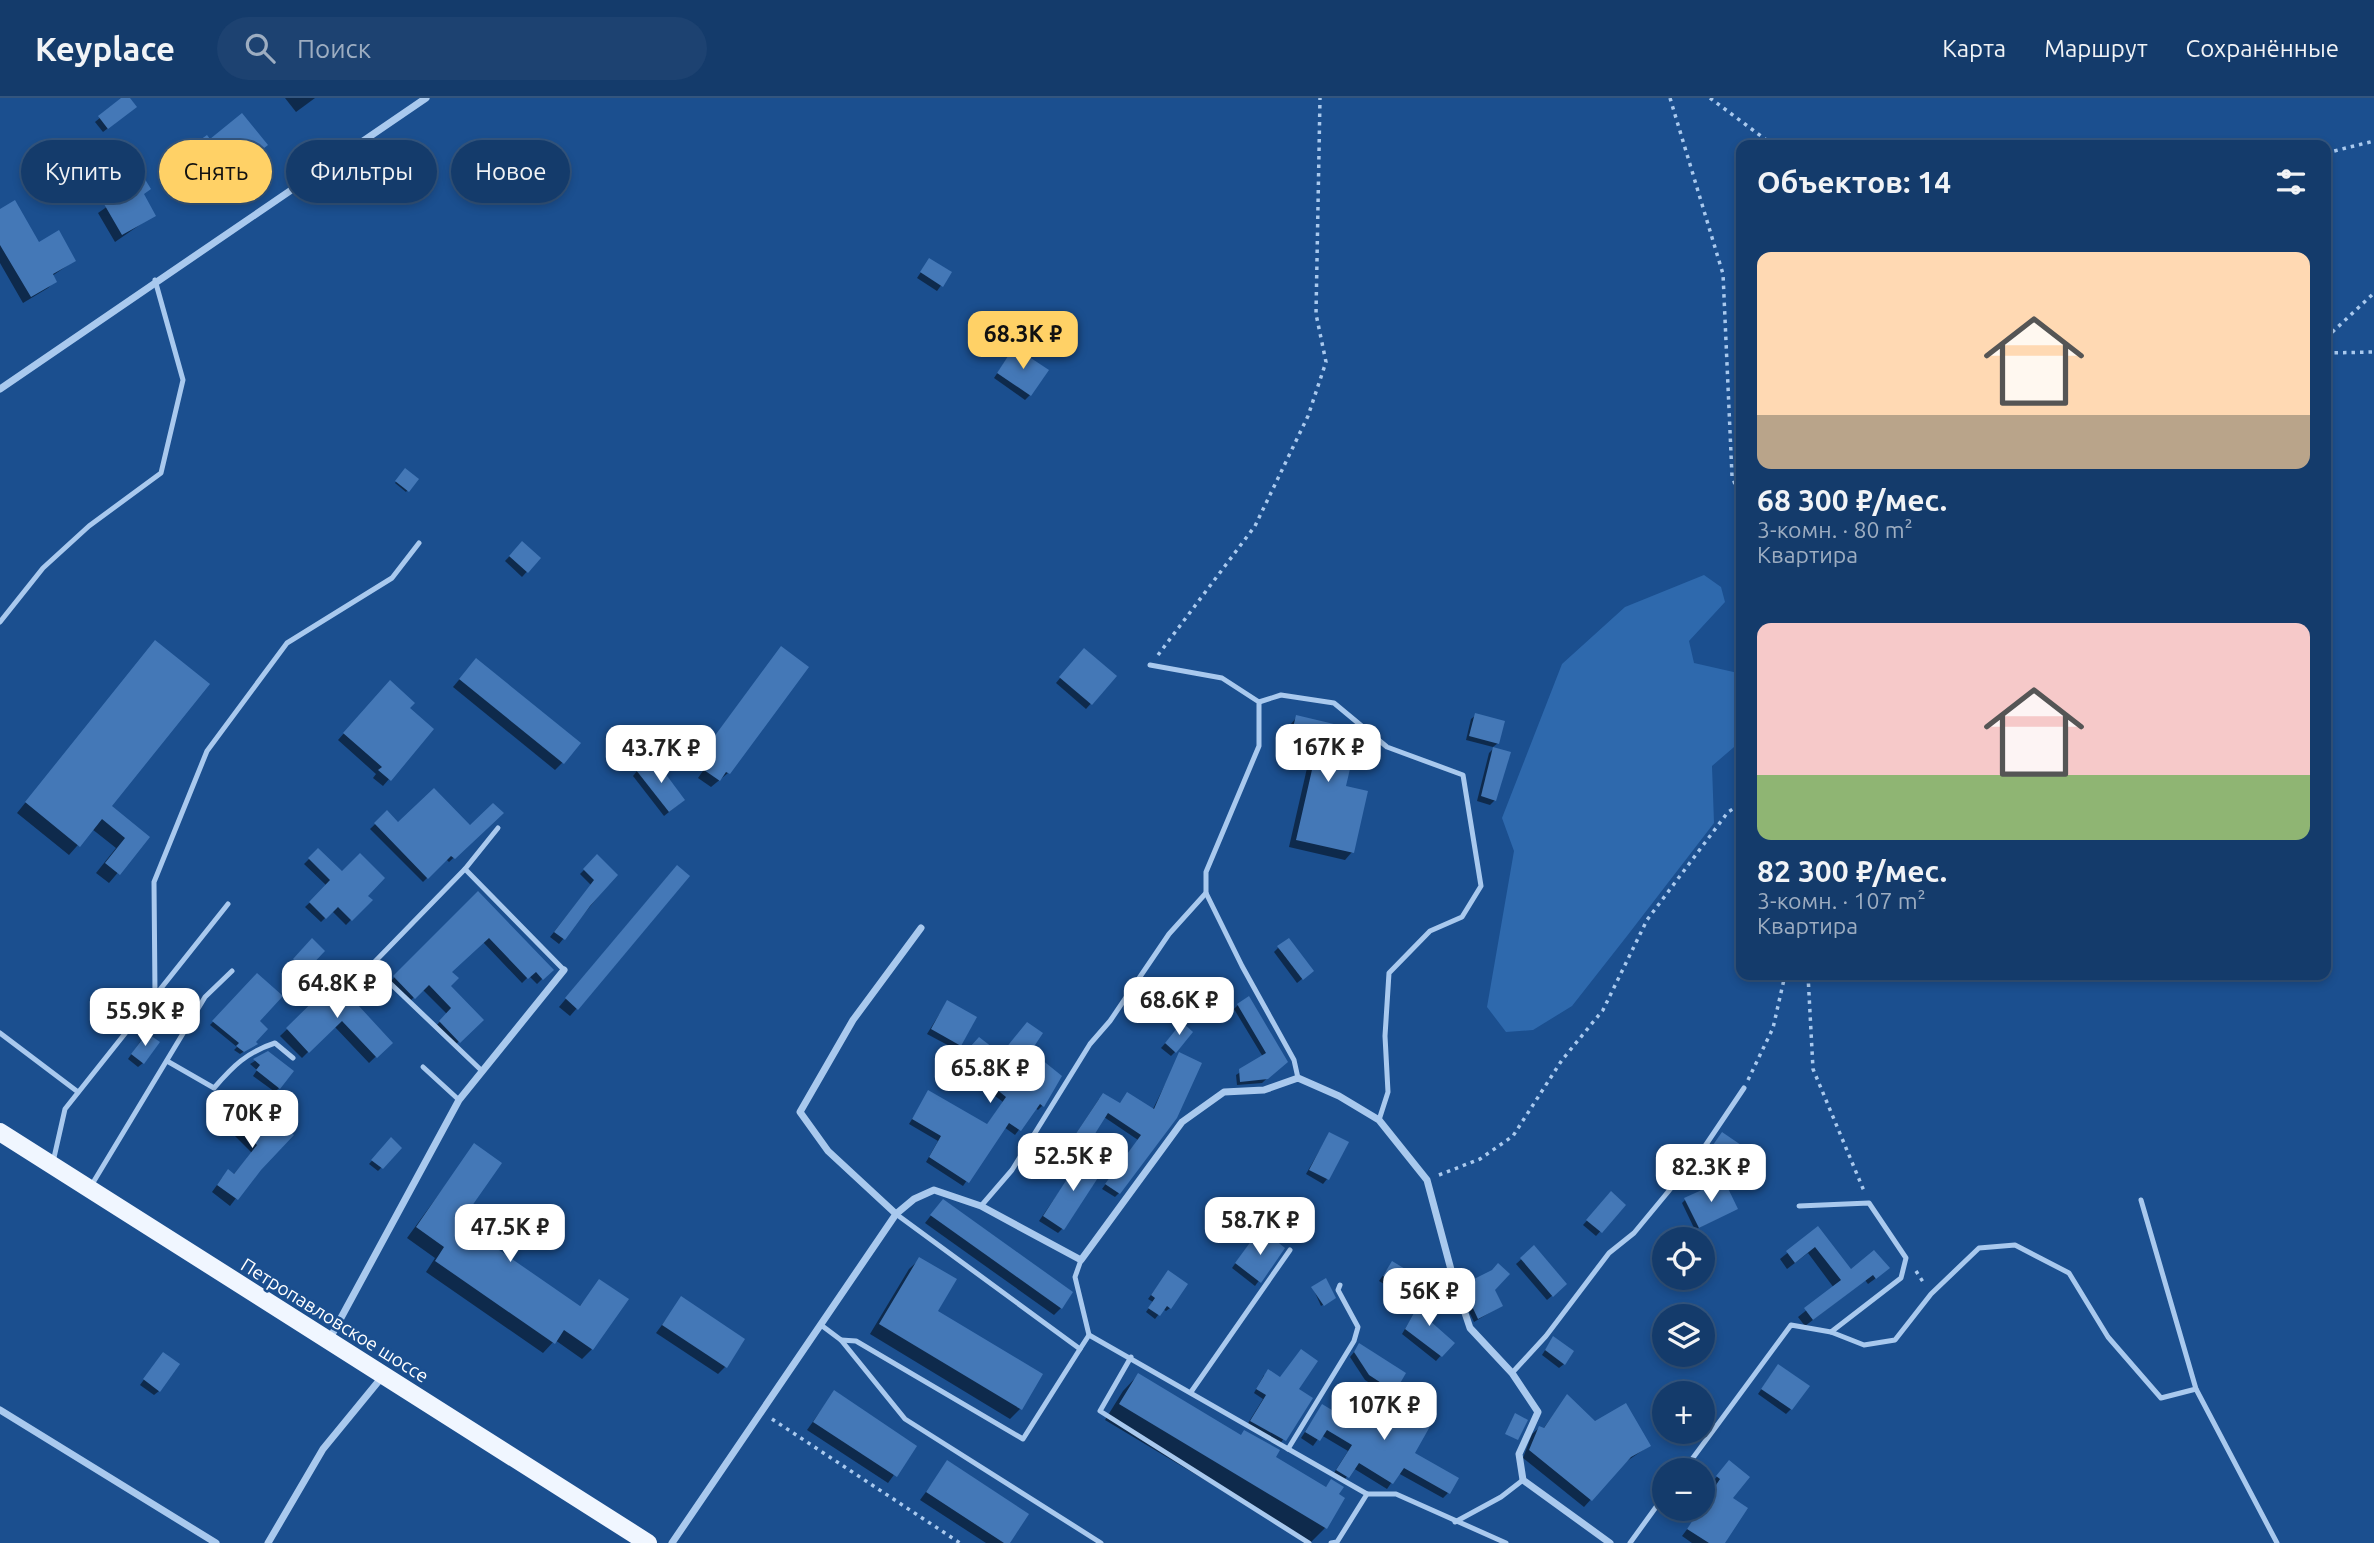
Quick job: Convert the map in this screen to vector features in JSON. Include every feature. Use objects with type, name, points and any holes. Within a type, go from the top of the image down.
[{"type":"main road","name":"Петропавловское шоссе","points":[[0,1132],[648,1543]]},
{"type":"street","points":[[0,389],[155,280],[426,98]]},
{"type":"street","points":[[896,1214],[828,1151],[800,1112],[853,1020],[921,928]]},
{"type":"street","points":[[329,1341],[459,1100],[564,970]]},
{"type":"street","points":[[672,1543],[896,1214],[914,1199],[934,1190],[981,1206],[1081,1260],[1182,1122],[1224,1092],[1264,1090],[1298,1077],[1339,1096],[1379,1120],[1427,1180],[1453,1277],[1471,1328],[1512,1373],[1538,1412],[1519,1454],[1523,1479],[1611,1543]]},
{"type":"street","points":[[268,1543],[323,1450],[384,1376]]},
{"type":"street","points":[[0,1410],[216,1543]]},
{"type":"lane","points":[[0,622],[43,568],[89,526],[161,473],[183,380],[155,280]]},
{"type":"lane","points":[[155,994],[154,882],[207,751],[287,643],[392,578],[419,542]]},
{"type":"lane","points":[[1150,665],[1222,678],[1259,702]]},
{"type":"lane","points":[[1259,702],[1281,695],[1335,703],[1387,747],[1463,775],[1481,886],[1462,916],[1430,931],[1389,974],[1384,1036],[1388,1092],[1379,1120]]},
{"type":"lane","points":[[1259,702],[1259,746],[1206,872],[1206,893],[1242,966],[1294,1060],[1298,1077]]},
{"type":"lane","points":[[358,979],[465,869],[498,828]]},
{"type":"lane","points":[[465,869],[564,970]]},
{"type":"lane","points":[[981,1206],[1012,1170],[1090,1044],[1110,1021],[1169,934],[1206,893]]},
{"type":"lane","points":[[53,1165],[65,1109],[228,904]]},
{"type":"lane","points":[[371,965],[482,1072]]},
{"type":"lane","points":[[90,1189],[205,997],[232,971]]},
{"type":"lane","points":[[0,1033],[78,1092]]},
{"type":"lane","points":[[167,1060],[214,1088],[240,1059],[254,1050],[275,1044],[293,1058]]},
{"type":"lane","points":[[423,1068],[459,1100]]},
{"type":"lane","points":[[1512,1373],[1546,1336],[1609,1253],[1634,1233],[1701,1152],[1744,1088]]},
{"type":"lane","points":[[2141,1200],[2196,1390],[2277,1543]]},
{"type":"lane","points":[[1799,1206],[1869,1203],[1906,1258],[1901,1278],[1831,1332]]},
{"type":"lane","points":[[896,1214],[1080,1349]]},
{"type":"lane","points":[[1693,1458],[1791,1325],[1831,1332],[1864,1345],[1895,1340],[1931,1294],[1979,1248],[2014,1245],[2069,1273],[2108,1337],[2161,1398],[2196,1390]]},
{"type":"lane","points":[[1191,1392],[1290,1250]]},
{"type":"lane","points":[[841,1340],[856,1341],[1023,1439],[1089,1335],[1075,1277],[1081,1260]]},
{"type":"lane","points":[[1288,1449],[1354,1341],[1358,1327],[1338,1290],[1340,1284]]},
{"type":"lane","points":[[821,1325],[841,1340],[905,1419],[1101,1543]]},
{"type":"lane","points":[[1089,1335],[1367,1494],[1395,1494],[1506,1543]]},
{"type":"lane","points":[[1131,1357],[1100,1411],[1309,1543]]},
{"type":"lane","points":[[1455,1522],[1501,1497],[1523,1479]]},
{"type":"lane","points":[[1331,1543],[1337,1542],[1367,1494]]},
{"type":"lane","points":[[1630,1543],[1652,1513]]},
{"type":"path","points":[[1150,665],[1255,526],[1308,416],[1326,362],[1316,314],[1320,98]]},
{"type":"path","points":[[1670,98],[1723,274],[1732,476],[1736,487]]},
{"type":"path","points":[[1710,98],[1766,140]]},
{"type":"path","points":[[2331,152],[2374,141]]},
{"type":"path","points":[[2331,333],[2374,293]]},
{"type":"path","points":[[2331,353],[2374,352]]},
{"type":"path","points":[[1427,1180],[1480,1159],[1513,1136],[1562,1060],[1603,1010],[1647,920],[1728,811],[1736,807]]},
{"type":"path","points":[[1744,1088],[1773,1028],[1784,980]]},
{"type":"path","points":[[1808,980],[1813,1069],[1869,1203]]},
{"type":"path","points":[[1906,1258],[1931,1294]]},
{"type":"path","points":[[761,1412],[960,1543]]},
{"type":"shaded area","points":[[1704,575],[1721,587],[1725,602],[1689,641],[1694,663],[1736,673],[1736,745],[1712,766],[1714,823],[1572,1006],[1533,1030],[1506,1032],[1487,1007],[1514,851],[1502,818],[1562,664],[1625,607]]},
{"type":"building","points":[[121,98],[130,98],[137,107],[108,129],[98,116]]},
{"type":"building","points":[[242,113],[264,140],[200,140],[207,135],[210,139]]},
{"type":"building","points":[[145,179],[151,189],[145,193]]},
{"type":"building","points":[[145,196],[156,216],[122,235],[104,204],[145,203]]},
{"type":"building","points":[[15,200],[39,242],[59,230],[76,261],[53,274],[57,282],[31,297],[0,245],[0,209]]},
{"type":"building","points":[[929,258],[952,272],[943,287],[920,272]]},
{"type":"building","points":[[1014,347],[1049,370],[1031,396],[997,373]]},
{"type":"building","points":[[405,468],[419,479],[409,492],[395,481]]},
{"type":"building","points":[[522,541],[541,558],[528,573],[509,556]]},
{"type":"building","points":[[155,640],[210,684],[112,806],[150,837],[120,875],[105,863],[125,838],[102,819],[80,847],[25,802]]},
{"type":"building","points":[[781,646],[809,667],[730,774],[726,772],[720,781],[704,770],[711,760],[702,753]]},
{"type":"building","points":[[1084,648],[1117,676],[1092,705],[1059,677]]},
{"type":"building","points":[[476,658],[581,743],[564,764],[459,679]]},
{"type":"building","points":[[390,680],[415,703],[410,708],[434,729],[391,781],[378,770],[382,767],[343,733]]},
{"type":"building","points":[[1475,713],[1505,721],[1499,744],[1469,736]]},
{"type":"building","points":[[1296,715],[1359,730],[1346,786],[1368,791],[1354,853],[1296,840],[1314,761],[1287,754]]},
{"type":"building","points":[[1493,747],[1511,752],[1496,801],[1481,796]]},
{"type":"building","points":[[653,757],[685,800],[669,812],[636,770]]},
{"type":"building","points":[[434,788],[470,825],[493,803],[504,813],[455,859],[451,856],[428,879],[374,823],[387,810],[398,822]]},
{"type":"building","points":[[318,848],[342,871],[360,853],[385,878],[368,896],[373,900],[352,921],[338,907],[326,919],[309,902],[330,880],[308,858]]},
{"type":"building","points":[[597,854],[618,875],[590,906],[565,940],[554,932],[594,880],[583,869]]},
{"type":"building","points":[[677,865],[690,876],[578,1010],[565,998]]},
{"type":"building","points":[[478,891],[554,970],[543,980],[536,972],[528,979],[489,938],[452,972],[459,978],[451,986],[484,1020],[460,1043],[439,1021],[451,1008],[429,985],[415,999],[393,976]]},
{"type":"building","points":[[312,938],[325,951],[306,971],[293,959]]},
{"type":"building","points":[[1289,938],[1314,971],[1303,980],[1277,946]]},
{"type":"building","points":[[257,973],[283,996],[260,1021],[268,1029],[256,1042],[258,1044],[244,1052],[236,1046],[239,1043],[212,1021]]},
{"type":"building","points":[[338,977],[362,1002],[358,1005],[393,1043],[377,1058],[342,1021],[309,1053],[286,1028]]},
{"type":"building","points":[[1249,996],[1288,1062],[1268,1079],[1240,1082],[1239,1069],[1266,1053],[1237,1004]]},
{"type":"building","points":[[947,1000],[977,1017],[961,1046],[931,1029]]},
{"type":"building","points":[[1027,1022],[1043,1033],[1031,1051],[1062,1076],[1044,1107],[1040,1104],[1021,1131],[1009,1123],[969,1183],[929,1157],[941,1136],[912,1119],[928,1090],[987,1124],[1006,1097],[985,1080],[995,1068],[970,1047],[979,1037],[1001,1054]]},
{"type":"building","points":[[1182,1022],[1193,1032],[1176,1053],[1165,1043]]},
{"type":"building","points":[[147,1033],[160,1042],[144,1064],[131,1054]]},
{"type":"building","points":[[268,1051],[294,1071],[280,1089],[256,1070],[260,1065],[253,1059]]},
{"type":"building","points":[[1179,1052],[1202,1063],[1177,1118],[1120,1194],[1105,1184],[1141,1135],[1108,1113],[1081,1156],[1067,1147],[1103,1093],[1120,1103],[1127,1092],[1154,1109]]},
{"type":"building","points":[[230,1097],[267,1136],[280,1122],[294,1135],[261,1170],[238,1200],[217,1185],[228,1169],[234,1174],[257,1145],[220,1107]]},
{"type":"building","points":[[1329,1132],[1349,1142],[1329,1180],[1309,1170]]},
{"type":"building","points":[[1722,1132],[1741,1145],[1725,1168],[1706,1155]]},
{"type":"building","points":[[391,1137],[402,1148],[383,1169],[371,1160]]},
{"type":"building","points":[[474,1143],[502,1163],[460,1223],[580,1306],[599,1279],[629,1299],[593,1350],[564,1330],[555,1344],[435,1261],[444,1247],[416,1227]]},
{"type":"building","points":[[1082,1156],[1103,1170],[1064,1230],[1043,1216]]},
{"type":"building","points":[[1724,1180],[1738,1209],[1698,1227],[1684,1198]]},
{"type":"building","points":[[1611,1191],[1626,1205],[1602,1233],[1586,1220]]},
{"type":"building","points":[[943,1199],[1073,1292],[1062,1309],[930,1215]]},
{"type":"building","points":[[1818,1226],[1851,1269],[1874,1250],[1890,1268],[1876,1279],[1873,1275],[1813,1320],[1804,1308],[1841,1280],[1815,1247],[1795,1263],[1786,1251]]},
{"type":"building","points":[[1269,1235],[1285,1248],[1261,1283],[1235,1263],[1254,1237],[1262,1243]]},
{"type":"building","points":[[1534,1245],[1567,1284],[1553,1297],[1520,1258]]},
{"type":"building","points":[[919,1257],[957,1279],[938,1311],[1043,1374],[1022,1410],[879,1324]]},
{"type":"building","points":[[1392,1261],[1415,1275],[1406,1290],[1383,1276]]},
{"type":"building","points":[[1498,1263],[1510,1274],[1495,1290],[1503,1306],[1478,1319],[1462,1285],[1492,1270]]},
{"type":"building","points":[[1168,1270],[1188,1284],[1171,1309],[1167,1306],[1160,1316],[1148,1308],[1155,1298],[1151,1295]]},
{"type":"building","points":[[1326,1278],[1336,1298],[1324,1306],[1311,1287]]},
{"type":"building","points":[[1424,1295],[1439,1304],[1429,1320],[1455,1343],[1442,1357],[1405,1329]]},
{"type":"building","points":[[681,1296],[745,1339],[727,1368],[662,1325]]},
{"type":"building","points":[[1553,1336],[1574,1351],[1565,1365],[1545,1350]]},
{"type":"building","points":[[1359,1343],[1406,1373],[1395,1392],[1369,1375],[1354,1352]]},
{"type":"building","points":[[1301,1349],[1318,1361],[1299,1389],[1313,1398],[1286,1441],[1250,1421],[1266,1395],[1256,1389],[1268,1369],[1280,1377]]},
{"type":"building","points":[[163,1352],[180,1364],[160,1392],[143,1379]]},
{"type":"building","points":[[1778,1364],[1810,1386],[1792,1410],[1761,1389]]},
{"type":"building","points":[[1138,1373],[1241,1435],[1244,1430],[1280,1450],[1276,1457],[1326,1487],[1331,1479],[1344,1487],[1339,1494],[1345,1498],[1327,1529],[1119,1404]]},
{"type":"building","points":[[834,1390],[917,1446],[897,1477],[813,1422]]},
{"type":"building","points":[[1400,1394],[1437,1414],[1415,1453],[1459,1478],[1450,1494],[1404,1468],[1393,1484],[1359,1463],[1349,1478],[1336,1470],[1352,1445],[1327,1430],[1320,1441],[1305,1432],[1322,1404],[1345,1418],[1353,1405],[1384,1424]]},
{"type":"building","points":[[1567,1394],[1595,1421],[1626,1403],[1651,1446],[1631,1457],[1592,1501],[1529,1450],[1539,1426],[1544,1428]]},
{"type":"building","points":[[1515,1413],[1528,1420],[1518,1440],[1505,1434]]},
{"type":"building","points":[[947,1460],[1029,1514],[1010,1543],[1004,1543],[926,1492]]},
{"type":"building","points":[[1729,1460],[1750,1477],[1733,1498],[1748,1508],[1725,1543],[1709,1543],[1687,1529],[1692,1521],[1715,1521],[1715,1487],[1720,1479],[1716,1476]]}]
